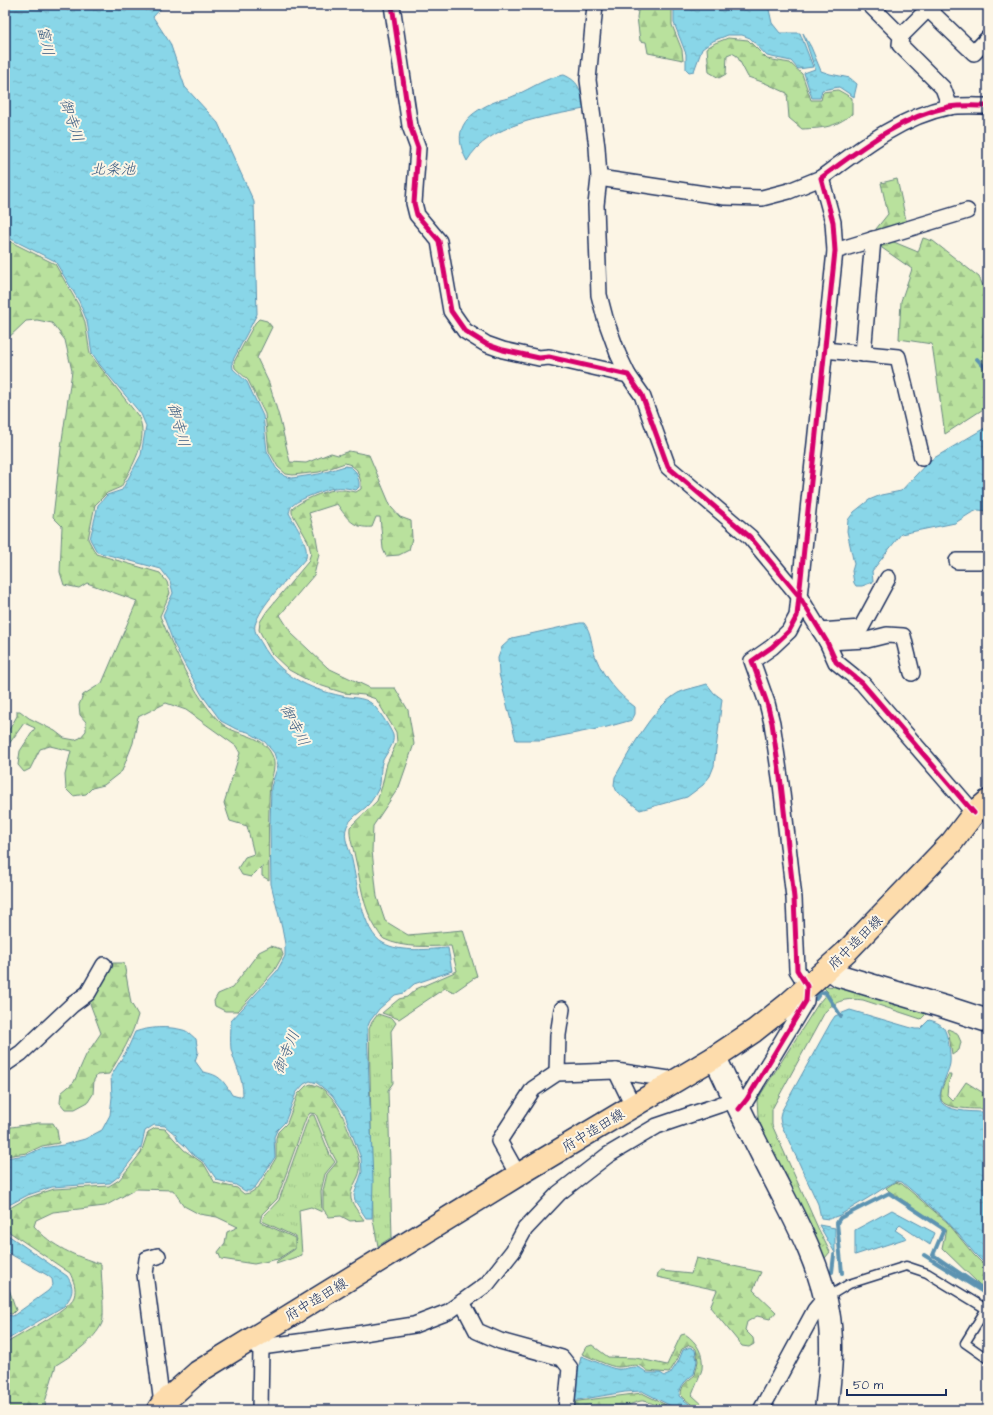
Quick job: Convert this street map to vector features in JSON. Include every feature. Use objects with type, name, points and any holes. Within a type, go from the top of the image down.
[{"type":"main road","name":"府中造田線","points":[[160,1407],[198,1372],[252,1345],[518,1175],[715,1057],[754,1031],[788,1004],[847,951],[952,842],[981,807]]},
{"type":"street","points":[[392,5],[410,126],[418,148],[414,203],[417,215],[439,242],[450,311],[466,330],[486,344],[503,350],[539,358],[549,357],[628,375]]},
{"type":"street","points":[[595,5],[588,80],[598,147],[599,178],[596,205],[599,295],[607,325],[618,354],[628,375],[642,395],[668,467],[750,537],[799,596],[824,637],[836,662],[862,683],[981,807]]},
{"type":"street","points":[[870,5],[901,36]]},
{"type":"street","points":[[950,107],[943,88],[900,45],[901,36],[930,7],[974,53],[988,38]]},
{"type":"street","points":[[599,178],[725,197],[762,198],[789,191],[821,178],[887,132],[911,120],[950,107],[988,106]]},
{"type":"street","points":[[260,1410],[252,1345],[358,1334],[414,1325],[448,1312],[487,1284],[513,1251],[525,1229],[559,1194],[608,1155],[657,1126],[719,1105],[737,1104],[748,1099],[806,1001],[807,986],[796,970],[794,898],[781,784],[772,723],[767,702],[752,661],[772,647],[789,631],[797,616],[835,251],[833,222],[821,178]]},
{"type":"street","points":[[835,251],[967,211]]},
{"type":"street","points":[[862,354],[873,239]]},
{"type":"street","points":[[824,350],[898,357],[922,458]]},
{"type":"street","points":[[957,561],[988,561]]},
{"type":"street","points":[[824,637],[861,628],[888,578]]},
{"type":"street","points":[[824,637],[867,640],[887,635],[903,636],[912,673]]},
{"type":"street","points":[[5,1064],[21,1053],[72,1005],[88,993],[104,964]]},
{"type":"street","points":[[829,968],[840,976],[988,1021]]},
{"type":"street","points":[[557,1074],[558,1035],[562,1009]]},
{"type":"street","points":[[715,1057],[805,1239],[823,1288],[830,1324],[831,1358],[826,1410]]},
{"type":"street","points":[[616,1071],[633,1106]]},
{"type":"street","points":[[518,1175],[500,1141],[533,1089],[557,1074],[616,1071],[676,1080]]},
{"type":"street","points":[[158,1256],[147,1259],[145,1274],[160,1407]]},
{"type":"street","points":[[761,1410],[815,1310],[825,1298]]},
{"type":"street","points":[[462,1302],[477,1331],[500,1341],[562,1358],[570,1368],[566,1410]]},
{"type":"lane","points":[[825,1298],[849,1284],[906,1266],[927,1273],[987,1310],[965,1343],[988,1359]]},
{"type":"green space","points":[[639,5],[672,5],[672,25],[682,50],[683,60],[648,53],[646,42],[640,41],[637,17]]},
{"type":"green space","points":[[728,38],[748,40],[767,59],[790,63],[802,74],[811,100],[821,100],[823,92],[838,90],[852,98],[852,114],[834,125],[802,129],[789,118],[787,93],[748,77],[737,56],[732,53],[727,55],[726,74],[719,78],[709,72],[707,48]]},
{"type":"green space","points":[[897,179],[906,220],[889,240],[918,252],[923,238],[933,241],[979,277],[988,296],[988,406],[945,434],[932,344],[899,339],[901,301],[912,269],[882,248],[876,229],[888,214],[881,183]]},
{"type":"green space","points":[[5,239],[55,264],[78,304],[85,322],[90,354],[139,417],[142,426],[142,435],[138,453],[121,487],[107,493],[95,505],[88,539],[96,554],[160,573],[167,582],[170,593],[160,616],[178,658],[201,699],[210,711],[226,727],[255,738],[267,748],[272,755],[274,770],[269,794],[269,880],[262,876],[262,866],[251,877],[242,875],[238,868],[245,857],[254,854],[247,826],[230,821],[224,803],[240,753],[236,746],[186,710],[166,703],[138,717],[133,743],[122,771],[104,785],[92,788],[86,794],[73,796],[66,789],[65,775],[71,751],[50,746],[40,749],[30,769],[24,772],[18,765],[20,751],[35,728],[24,723],[9,744],[5,746],[5,737],[17,716],[17,711],[20,711],[29,718],[55,731],[64,738],[75,740],[80,738],[86,731],[86,722],[80,715],[79,705],[83,695],[102,683],[137,601],[87,583],[79,588],[64,585],[60,572],[62,526],[53,517],[72,371],[65,340],[52,323],[37,320],[26,321],[5,341]]},
{"type":"green space","points":[[259,319],[267,321],[272,327],[257,358],[269,383],[290,462],[306,463],[331,453],[338,455],[349,451],[369,455],[391,507],[400,517],[411,521],[412,538],[409,550],[399,555],[386,556],[383,549],[380,517],[376,517],[372,527],[365,527],[351,522],[337,504],[309,513],[319,554],[314,575],[280,615],[292,634],[328,668],[370,688],[395,688],[408,710],[414,744],[399,787],[373,826],[372,851],[377,897],[385,921],[408,935],[463,930],[477,976],[454,992],[445,988],[399,1019],[382,1013],[399,999],[407,997],[416,989],[457,971],[451,946],[408,946],[384,939],[379,934],[372,921],[365,903],[350,827],[377,801],[387,763],[397,742],[396,732],[376,699],[364,695],[344,693],[313,683],[289,670],[271,653],[259,630],[260,622],[267,611],[308,562],[311,553],[308,541],[292,513],[292,509],[306,500],[330,491],[340,490],[356,492],[361,489],[361,482],[357,470],[351,465],[345,463],[319,472],[293,475],[286,474],[278,467],[269,451],[265,414],[248,380],[235,368],[234,362],[255,323]]},
{"type":"green space","points":[[271,946],[281,949],[283,955],[274,971],[238,1011],[225,1011],[215,1006],[214,1001],[218,994],[232,988],[259,952]]},
{"type":"green space","points":[[112,963],[124,963],[131,1003],[138,1015],[136,1023],[126,1046],[109,1074],[97,1075],[94,1080],[93,1094],[88,1102],[75,1109],[65,1109],[60,1103],[61,1093],[74,1082],[86,1055],[101,1033],[89,1001],[99,987]]},
{"type":"green space","points":[[826,986],[847,988],[929,1011],[921,1019],[863,1000],[852,999],[837,1002],[825,1012],[772,1109],[772,1125],[830,1252],[825,1258],[759,1131],[757,1100],[818,1004],[828,992],[824,988]]},
{"type":"green space","points":[[378,1014],[393,1019],[396,1023],[391,1031],[393,1083],[388,1090],[392,1237],[378,1246],[373,1220],[369,1029]]},
{"type":"green space","points":[[948,1029],[957,1033],[961,1042],[959,1050],[952,1055],[947,1030]]},
{"type":"green space","points":[[948,1075],[951,1075],[947,1095],[953,1101],[966,1082],[988,1096],[988,1109],[954,1107],[943,1103],[941,1093]]},
{"type":"green space","points":[[311,1084],[319,1087],[332,1098],[337,1105],[348,1129],[360,1166],[358,1177],[351,1192],[351,1199],[364,1220],[350,1221],[341,1216],[329,1217],[323,1209],[323,1191],[327,1174],[337,1162],[316,1114],[310,1113],[306,1118],[277,1199],[262,1214],[260,1222],[295,1238],[295,1248],[278,1259],[254,1264],[221,1259],[218,1252],[225,1243],[227,1232],[238,1227],[217,1217],[199,1214],[184,1206],[173,1190],[136,1189],[105,1206],[53,1212],[36,1220],[34,1226],[48,1240],[64,1250],[101,1264],[103,1319],[99,1329],[88,1341],[56,1365],[45,1402],[46,1410],[5,1410],[5,1344],[63,1309],[74,1297],[75,1290],[70,1273],[5,1229],[5,1212],[27,1198],[54,1189],[109,1186],[119,1180],[141,1153],[148,1132],[155,1128],[165,1129],[184,1150],[204,1164],[215,1183],[237,1188],[244,1194],[250,1193],[258,1188],[276,1158],[276,1138],[278,1132],[287,1123],[298,1094],[306,1086]]},
{"type":"green space","points":[[311,1115],[314,1115],[330,1155],[335,1162],[325,1174],[321,1191],[322,1212],[311,1207],[299,1210],[302,1255],[276,1264],[277,1261],[295,1249],[296,1237],[262,1221],[264,1216],[279,1200],[308,1119]]},
{"type":"green space","points":[[38,1123],[53,1123],[57,1130],[59,1143],[42,1146],[27,1153],[5,1156],[5,1128]]},
{"type":"green space","points":[[895,1182],[902,1184],[947,1222],[974,1255],[988,1269],[988,1288],[980,1285],[942,1248],[946,1229],[886,1188]]},
{"type":"green space","points":[[696,1258],[761,1272],[753,1290],[776,1312],[770,1319],[757,1316],[747,1322],[745,1330],[753,1338],[754,1344],[749,1347],[742,1346],[710,1307],[717,1290],[657,1277],[658,1273],[661,1271],[691,1274]]},
{"type":"green space","points":[[5,1287],[9,1289],[16,1310],[12,1314],[5,1313]]},
{"type":"green space","points":[[685,1334],[693,1341],[701,1353],[702,1369],[692,1395],[705,1407],[706,1410],[695,1407],[681,1395],[684,1385],[695,1375],[698,1361],[696,1349],[690,1345],[682,1349],[669,1373],[647,1371],[641,1366],[637,1365],[614,1367],[582,1354],[586,1347],[592,1345],[608,1357],[636,1358],[667,1365],[681,1335]]},
{"type":"green space","points":[[642,1393],[674,1410],[666,1409],[644,1401],[626,1405],[595,1405],[576,1407],[572,1405],[571,1402]]},
{"type":"water","name":"北条池","points":[[5,5],[164,5],[153,17],[170,43],[185,87],[218,123],[254,202],[257,314],[232,362],[233,369],[247,382],[263,416],[267,451],[276,468],[284,476],[292,478],[319,474],[345,466],[351,467],[356,472],[359,487],[356,490],[347,488],[330,489],[307,497],[291,507],[289,513],[304,541],[306,547],[306,558],[278,588],[265,605],[256,622],[255,631],[269,655],[286,672],[296,679],[306,685],[329,693],[368,701],[377,709],[387,723],[393,735],[393,742],[382,763],[379,788],[369,804],[349,822],[345,835],[352,860],[358,893],[365,918],[370,928],[376,937],[383,943],[406,949],[448,948],[452,971],[414,984],[404,993],[395,995],[379,1009],[370,1021],[367,1028],[373,1181],[372,1218],[366,1218],[355,1201],[354,1195],[362,1172],[361,1158],[344,1112],[332,1095],[317,1083],[310,1081],[304,1084],[296,1093],[285,1122],[277,1130],[274,1137],[275,1157],[256,1186],[250,1191],[245,1191],[236,1185],[217,1180],[205,1163],[191,1153],[178,1140],[176,1135],[165,1126],[154,1125],[145,1131],[141,1148],[119,1176],[110,1183],[52,1187],[28,1195],[5,1207],[5,1158],[27,1155],[42,1148],[63,1145],[85,1139],[102,1130],[110,1115],[112,1097],[111,1076],[127,1050],[135,1032],[159,1028],[171,1028],[187,1031],[196,1039],[198,1052],[195,1061],[203,1072],[220,1079],[232,1095],[239,1097],[243,1095],[240,1077],[231,1049],[231,1021],[277,971],[285,956],[285,944],[271,884],[271,787],[278,765],[274,753],[265,742],[248,732],[236,729],[221,721],[202,695],[174,644],[163,615],[173,593],[170,581],[161,569],[97,552],[90,539],[98,505],[107,495],[122,490],[141,455],[146,426],[141,414],[100,365],[92,353],[87,321],[79,301],[55,261],[5,236]]},
{"type":"water","points":[[674,5],[768,5],[772,23],[780,33],[800,33],[813,67],[798,69],[791,61],[767,56],[750,38],[742,35],[728,35],[713,41],[702,49],[694,71],[689,72],[686,69],[686,54],[674,23]]},
{"type":"water","points":[[803,33],[811,47],[821,71],[850,78],[857,84],[854,97],[839,87],[822,90],[820,98],[812,98],[804,73],[815,69]]},
{"type":"water","points":[[564,75],[574,81],[577,85],[581,93],[584,109],[535,119],[503,130],[489,138],[477,148],[467,161],[460,141],[461,133],[463,125],[474,113],[495,102],[513,96],[540,83]]},
{"type":"water","points":[[988,426],[988,511],[978,510],[955,523],[901,534],[872,571],[873,582],[862,586],[856,586],[852,571],[854,564],[847,531],[848,520],[854,512],[869,500],[881,495],[901,491],[929,461]]},
{"type":"water","points":[[584,623],[587,627],[596,658],[607,679],[623,697],[635,707],[635,714],[632,720],[607,727],[541,740],[516,740],[499,674],[498,658],[502,647],[512,638]]},
{"type":"water","points":[[707,684],[714,693],[722,699],[714,766],[710,776],[703,785],[687,797],[640,810],[617,792],[614,785],[615,777],[642,731],[659,709],[678,693]]},
{"type":"water","points":[[850,1010],[915,1029],[920,1029],[929,1020],[940,1024],[945,1030],[949,1044],[950,1063],[941,1090],[940,1096],[943,1104],[952,1109],[988,1112],[988,1267],[947,1221],[902,1182],[896,1181],[890,1184],[840,1215],[829,1219],[821,1218],[818,1204],[781,1124],[780,1118],[781,1112],[831,1022],[835,1016]]},
{"type":"water","points":[[892,1210],[935,1233],[930,1245],[900,1225],[895,1230],[907,1238],[855,1255],[855,1230]]},
{"type":"water","points":[[819,1225],[835,1228],[835,1253]]},
{"type":"water","points":[[5,1233],[67,1276],[70,1280],[72,1291],[64,1306],[5,1341],[5,1315],[13,1316],[48,1291],[53,1285],[52,1279],[47,1275],[5,1251]]},
{"type":"water","points":[[690,1347],[695,1350],[697,1361],[694,1374],[684,1383],[679,1396],[700,1410],[676,1410],[642,1391],[625,1392],[572,1401],[581,1356],[614,1369],[636,1367],[647,1373],[660,1373],[665,1376],[670,1374],[678,1362],[683,1350]]},
{"type":"waterway","points":[[977,359],[988,371]]},
{"type":"waterway","points":[[816,999],[820,993],[825,992],[841,1016]]},
{"type":"waterway","points":[[842,1273],[837,1223],[840,1218],[889,1193],[944,1229],[933,1255],[988,1291]]},
{"type":"waterway","points":[[832,1272],[834,1255]]},
{"type":"waterway","points":[[924,1255],[988,1295]]},
{"type":"cycle path","points":[[392,5],[410,126],[418,148],[414,203],[417,215],[439,241],[451,311],[465,331],[486,344],[503,350],[539,358],[549,357],[628,375],[642,395],[668,467],[750,537],[799,596],[827,642],[836,662],[862,683],[974,813]]},
{"type":"cycle path","points":[[739,1109],[747,1099],[806,1001],[807,986],[797,970],[794,898],[781,784],[772,723],[767,703],[752,661],[772,647],[789,631],[797,616],[835,251],[833,222],[821,178],[881,135],[913,118],[948,107],[988,106]]},
{"type":"water label","name":"富川","points":[[46,41]]},
{"type":"water label","name":"御寺川","points":[[72,120]]},
{"type":"water label","name":"御寺川","points":[[179,425]]},
{"type":"water label","name":"御寺川","points":[[295,725]]},
{"type":"water label","name":"御寺川","points":[[286,1052]]}]
